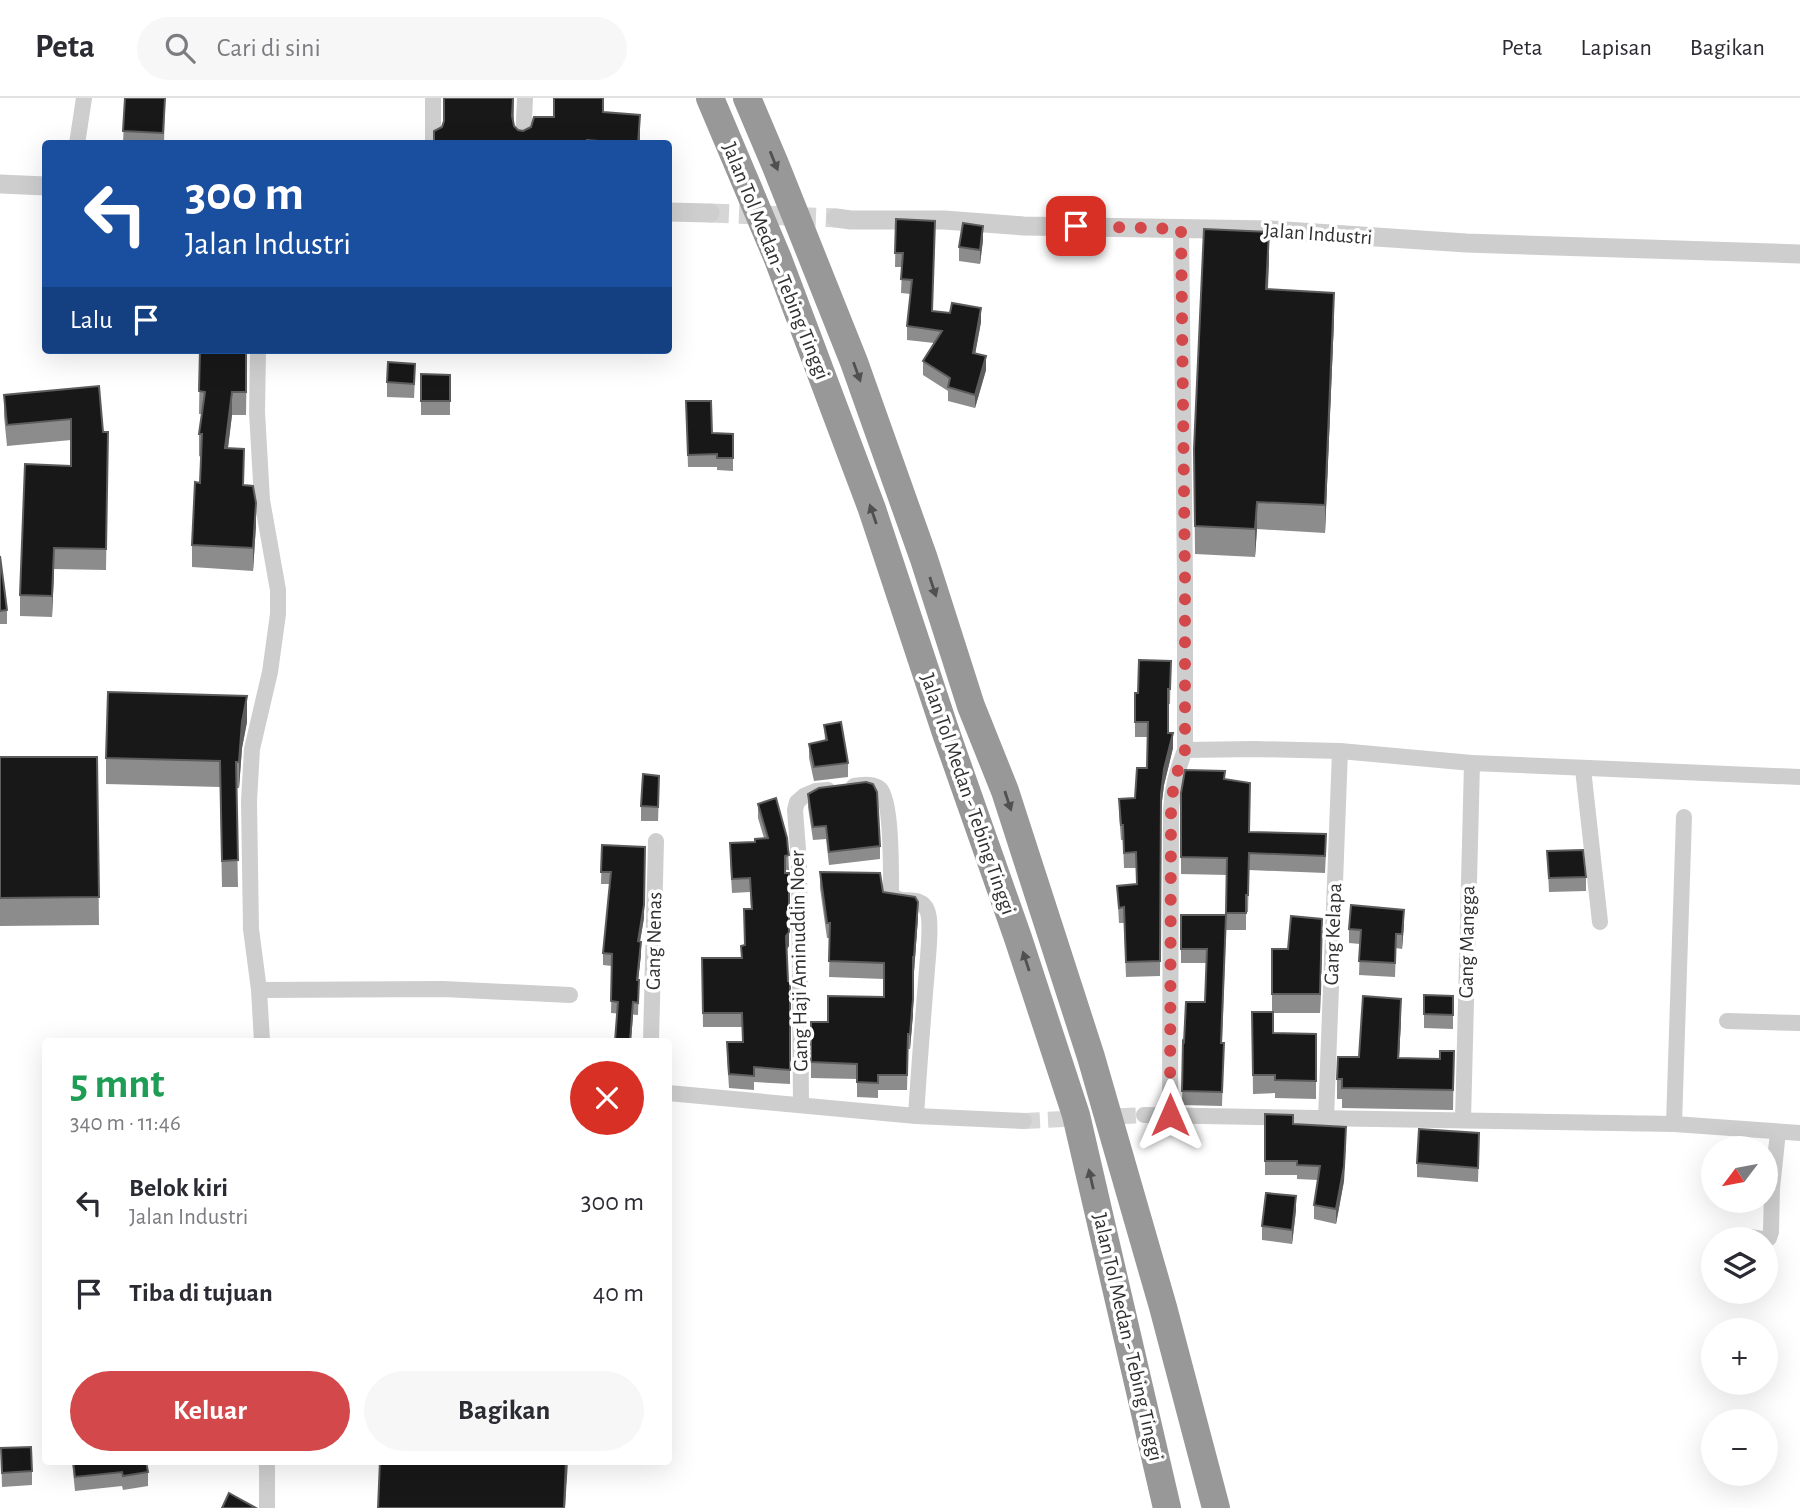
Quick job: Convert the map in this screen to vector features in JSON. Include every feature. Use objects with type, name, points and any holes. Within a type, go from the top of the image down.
[{"type":"highway","name":"Jalan Tol Medan - Tebing Tinggi","points":[[710,98],[778,259],[867,496],[946,733],[1023,951],[1076,1115],[1167,1508]]},
{"type":"highway","points":[[747,98],[854,362],[924,559],[971,706],[1005,791],[1091,1057],[1163,1307],[1216,1508]]},
{"type":"street","points":[[78,140],[84,98]]},
{"type":"street","points":[[433,98],[433,140]]},
{"type":"street","points":[[523,140],[525,98]]},
{"type":"street","points":[[0,184],[42,186]]},
{"type":"street","points":[[672,212],[710,213]]},
{"type":"street","name":"Jalan Industri","points":[[836,218],[944,220],[1024,226],[1271,230],[1466,243],[1800,254]]},
{"type":"street","points":[[1170,1115],[1171,810],[1175,775],[1185,750],[1181,229]]},
{"type":"street","points":[[258,354],[257,412],[261,500],[278,590],[278,614],[270,672],[253,749],[249,801],[251,929],[262,1038]]},
{"type":"street","points":[[1185,750],[1340,751],[1472,763],[1800,778]]},
{"type":"street","name":"Gang Kelapa","points":[[1326,1118],[1340,751]]},
{"type":"street","name":"Gang Mangga","points":[[1463,1120],[1472,763]]},
{"type":"street","points":[[1583,769],[1600,922]]},
{"type":"street","name":"Gang Haji Aminuddin Noer","points":[[801,1104],[800,863],[795,818],[797,802],[816,791],[867,785],[880,788],[885,796],[891,893],[894,898],[900,900],[922,902],[929,913],[916,1116]]},
{"type":"street","points":[[1674,1125],[1684,817]]},
{"type":"street","name":"Gang Nenas","points":[[651,1038],[656,841]]},
{"type":"street","points":[[259,990],[443,989],[570,995]]},
{"type":"street","points":[[1727,1021],[1800,1023]]},
{"type":"street","points":[[672,1093],[916,1116],[1024,1121]]},
{"type":"street","points":[[1144,1115],[1674,1125],[1800,1133]]},
{"type":"street","points":[[1771,1227],[1778,1132]]},
{"type":"street","points":[[267,1465],[267,1508]]},
{"type":"building","points":[[125,98],[165,98],[163,133],[123,131]]},
{"type":"building","points":[[444,98],[513,98],[514,126],[523,131],[531,127],[534,117],[554,117],[554,98],[603,98],[603,112],[640,115],[638,140],[434,140],[434,131],[442,127]]},
{"type":"building","points":[[896,219],[935,221],[932,311],[950,313],[952,303],[981,308],[973,353],[986,356],[975,395],[948,387],[950,378],[923,361],[942,331],[907,326],[912,280],[901,279],[903,253],[895,253]]},
{"type":"building","points":[[963,223],[983,226],[980,250],[959,247]]},
{"type":"building","points":[[1204,229],[1269,232],[1266,289],[1334,293],[1325,505],[1257,502],[1255,529],[1195,526],[1194,449]]},
{"type":"building","points":[[200,354],[246,354],[246,392],[232,392],[225,448],[244,449],[243,485],[253,486],[256,503],[253,548],[192,545],[195,482],[200,483],[202,434],[199,434],[205,392],[199,391]]},
{"type":"building","points":[[388,362],[415,364],[414,384],[387,382]]},
{"type":"building","points":[[421,374],[450,375],[450,401],[421,401]]},
{"type":"building","points":[[99,386],[103,432],[108,432],[106,549],[54,548],[52,596],[20,595],[25,464],[71,466],[71,419],[7,425],[4,395]]},
{"type":"building","points":[[686,401],[711,401],[712,433],[733,434],[733,458],[717,458],[717,454],[688,455]]},
{"type":"building","points":[[0,556],[7,610],[0,611]]},
{"type":"building","points":[[1139,660],[1171,661],[1168,733],[1173,733],[1161,794],[1160,961],[1126,962],[1124,907],[1119,908],[1117,886],[1137,884],[1136,852],[1124,853],[1119,799],[1135,798],[1137,768],[1147,768],[1148,722],[1135,722]]},
{"type":"building","points":[[108,692],[247,696],[239,762],[236,762],[238,860],[222,861],[220,761],[106,758]]},
{"type":"building","points":[[841,722],[848,763],[814,767],[809,744],[827,740],[824,725]]},
{"type":"building","points":[[0,757],[97,757],[99,897],[0,898]]},
{"type":"building","points":[[1185,770],[1225,771],[1224,779],[1250,783],[1249,832],[1326,834],[1325,856],[1249,853],[1246,913],[1226,913],[1227,858],[1181,857],[1181,793]]},
{"type":"building","points":[[643,774],[659,776],[658,807],[641,806]]},
{"type":"building","points":[[866,782],[873,784],[877,792],[880,846],[829,852],[826,826],[813,827],[808,794],[819,788]]},
{"type":"building","points":[[776,798],[789,855],[785,856],[785,873],[789,873],[789,932],[786,936],[790,981],[790,1070],[754,1067],[754,1076],[729,1074],[727,1042],[743,1042],[742,1013],[703,1013],[702,958],[742,958],[741,946],[745,945],[744,909],[752,909],[750,878],[732,879],[730,843],[755,842],[755,839],[768,838],[758,804]]},
{"type":"building","points":[[602,845],[645,847],[644,905],[638,941],[641,942],[637,980],[638,1003],[633,1002],[630,1038],[615,1038],[618,1002],[611,1001],[612,954],[603,953],[611,872],[601,872]]},
{"type":"building","points":[[1583,850],[1586,877],[1549,878],[1547,851]]},
{"type":"building","points":[[820,872],[880,873],[883,892],[915,897],[918,902],[907,1075],[878,1075],[878,1083],[857,1082],[857,1064],[811,1062],[811,1022],[828,1022],[828,996],[884,997],[884,963],[829,961],[830,923],[827,923]]},
{"type":"building","points":[[1351,905],[1404,910],[1402,934],[1396,934],[1395,963],[1359,961],[1361,930],[1349,929]]},
{"type":"building","points":[[1181,915],[1226,915],[1221,1043],[1224,1043],[1222,1092],[1182,1091],[1186,1002],[1205,1002],[1207,949],[1181,949]]},
{"type":"building","points":[[1291,916],[1322,919],[1320,994],[1272,994],[1272,949],[1288,949]]},
{"type":"building","points":[[1424,995],[1453,996],[1453,1015],[1424,1014]]},
{"type":"building","points":[[1363,996],[1401,999],[1398,1058],[1440,1059],[1440,1051],[1454,1051],[1453,1090],[1342,1088],[1342,1079],[1337,1079],[1338,1057],[1359,1057]]},
{"type":"building","points":[[1252,1012],[1273,1012],[1273,1033],[1316,1034],[1316,1081],[1275,1080],[1275,1075],[1253,1075]]},
{"type":"building","points":[[1265,1114],[1293,1115],[1293,1124],[1346,1127],[1344,1166],[1336,1209],[1314,1205],[1320,1166],[1297,1165],[1297,1161],[1265,1161]]},
{"type":"building","points":[[1419,1129],[1479,1133],[1478,1168],[1417,1163]]},
{"type":"building","points":[[1266,1193],[1296,1196],[1292,1230],[1262,1226]]},
{"type":"building","points":[[31,1447],[32,1471],[2,1473],[1,1448]]},
{"type":"building","points":[[74,1465],[147,1465],[148,1472],[123,1476],[122,1472],[75,1477]]},
{"type":"building","points":[[380,1465],[566,1465],[564,1508],[378,1508]]},
{"type":"building","points":[[229,1493],[256,1508],[222,1508]]},
{"type":"tunnel","points":[[710,213],[836,218]]},
{"type":"tunnel","points":[[1024,1121],[1144,1115]]},
{"type":"route","points":[[1076,226],[1181,229],[1185,750],[1175,775],[1171,810],[1170,1115]]}]
